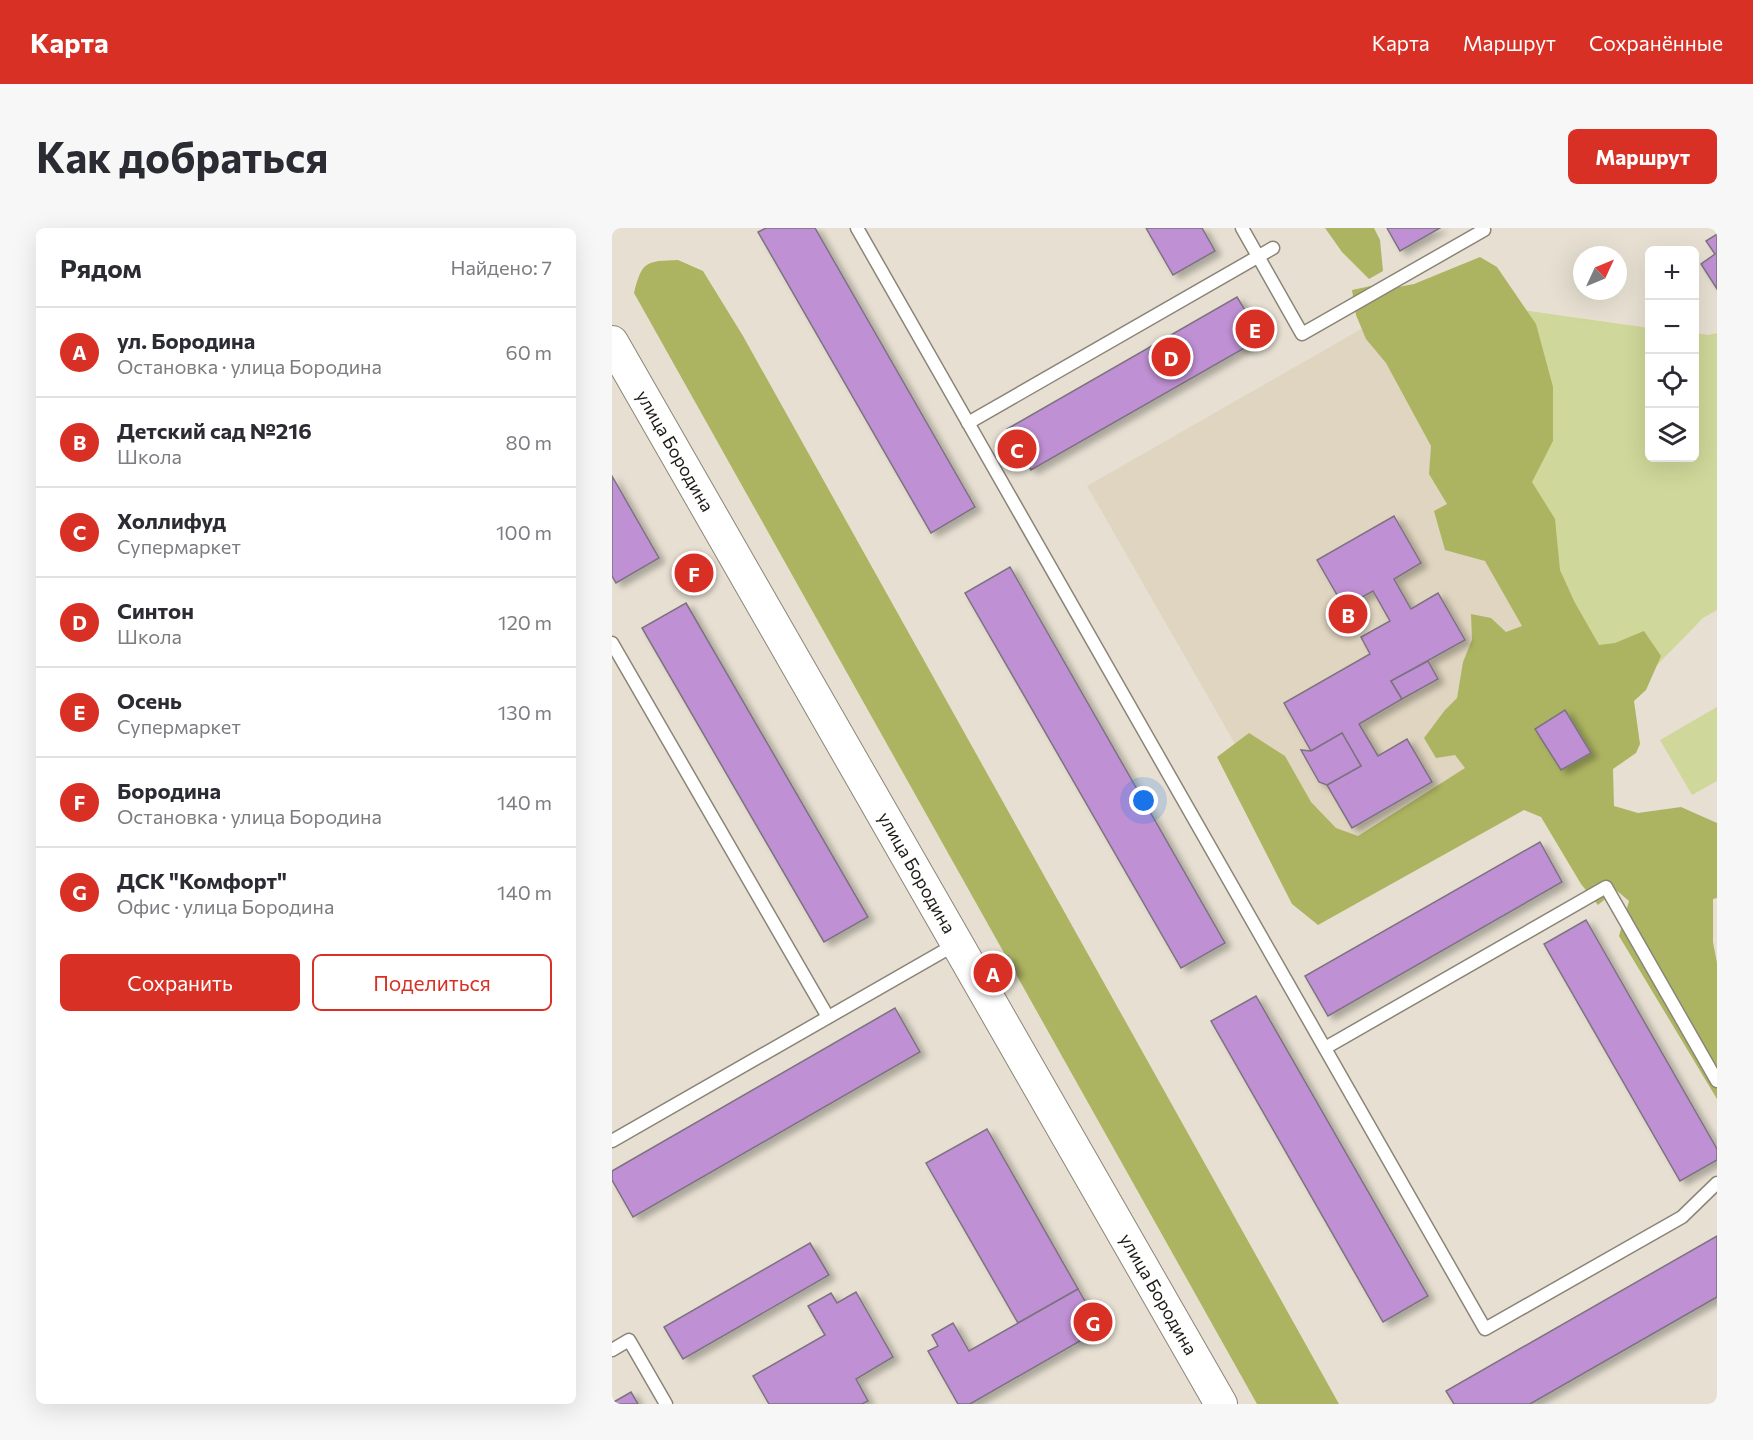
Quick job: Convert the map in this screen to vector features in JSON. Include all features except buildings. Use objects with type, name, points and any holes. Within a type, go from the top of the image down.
[{"type":"street","name":"улица Бородина","points":[[612,342],[1221,1404]]},
{"type":"lane","points":[[857,228],[1485,1329],[1682,1216],[1717,1184]]},
{"type":"lane","points":[[1242,228],[1302,334],[1484,230],[1483,228]]},
{"type":"lane","points":[[968,423],[1273,248]]},
{"type":"lane","points":[[612,643],[828,1017]]},
{"type":"lane","points":[[1325,1048],[1606,887],[1717,1081]]},
{"type":"lane","points":[[612,1141],[957,943]]},
{"type":"lane","points":[[612,1350],[630,1340],[666,1404]]},
{"type":"shaded area","points":[[1370,324],[1609,742],[1327,904],[1087,486]]},
{"type":"green space","points":[[1325,228],[1374,228],[1380,240],[1383,271],[1369,279],[1342,252]]},
{"type":"green space","points":[[1480,257],[1497,267],[1536,324],[1553,387],[1553,441],[1532,482],[1555,519],[1560,570],[1574,601],[1599,645],[1615,643],[1644,631],[1661,656],[1646,690],[1634,701],[1640,744],[1636,753],[1613,769],[1614,806],[1638,813],[1681,807],[1717,823],[1717,898],[1713,899],[1713,942],[1717,963],[1717,1099],[1619,936],[1629,901],[1616,890],[1598,905],[1581,884],[1541,817],[1524,810],[1318,925],[1292,904],[1217,757],[1249,733],[1285,756],[1311,802],[1336,828],[1358,836],[1465,768],[1455,755],[1436,758],[1424,738],[1457,698],[1463,662],[1472,640],[1471,614],[1491,618],[1506,632],[1522,626],[1485,561],[1445,550],[1434,511],[1447,504],[1429,474],[1431,446],[1386,363],[1366,339],[1356,315],[1352,290],[1371,286],[1398,287],[1414,284]]},
{"type":"green space","points":[[678,260],[703,271],[743,336],[1339,1404],[1257,1404],[634,293],[640,274],[647,265],[652,262]]},
{"type":"green space","points":[[1509,308],[1645,327],[1645,462],[1699,462],[1699,334],[1717,333],[1717,610],[1703,618],[1623,700],[1410,347]]},
{"type":"green space","points":[[1717,707],[1717,781],[1692,795],[1660,740]]},
{"type":"place","name":"Осень","points":[[1255,329]]},
{"type":"place","name":"Синтон","points":[[1171,357]]},
{"type":"place","name":"Холлифуд","points":[[1017,449]]},
{"type":"place","name":"Бородина","points":[[694,573]]},
{"type":"place","name":"Детский сад №216","points":[[1348,614]]},
{"type":"place","name":"ул. Бородина","points":[[993,973]]},
{"type":"place","name":"ДСК \"Комфорт\"","points":[[1093,1322]]}]
